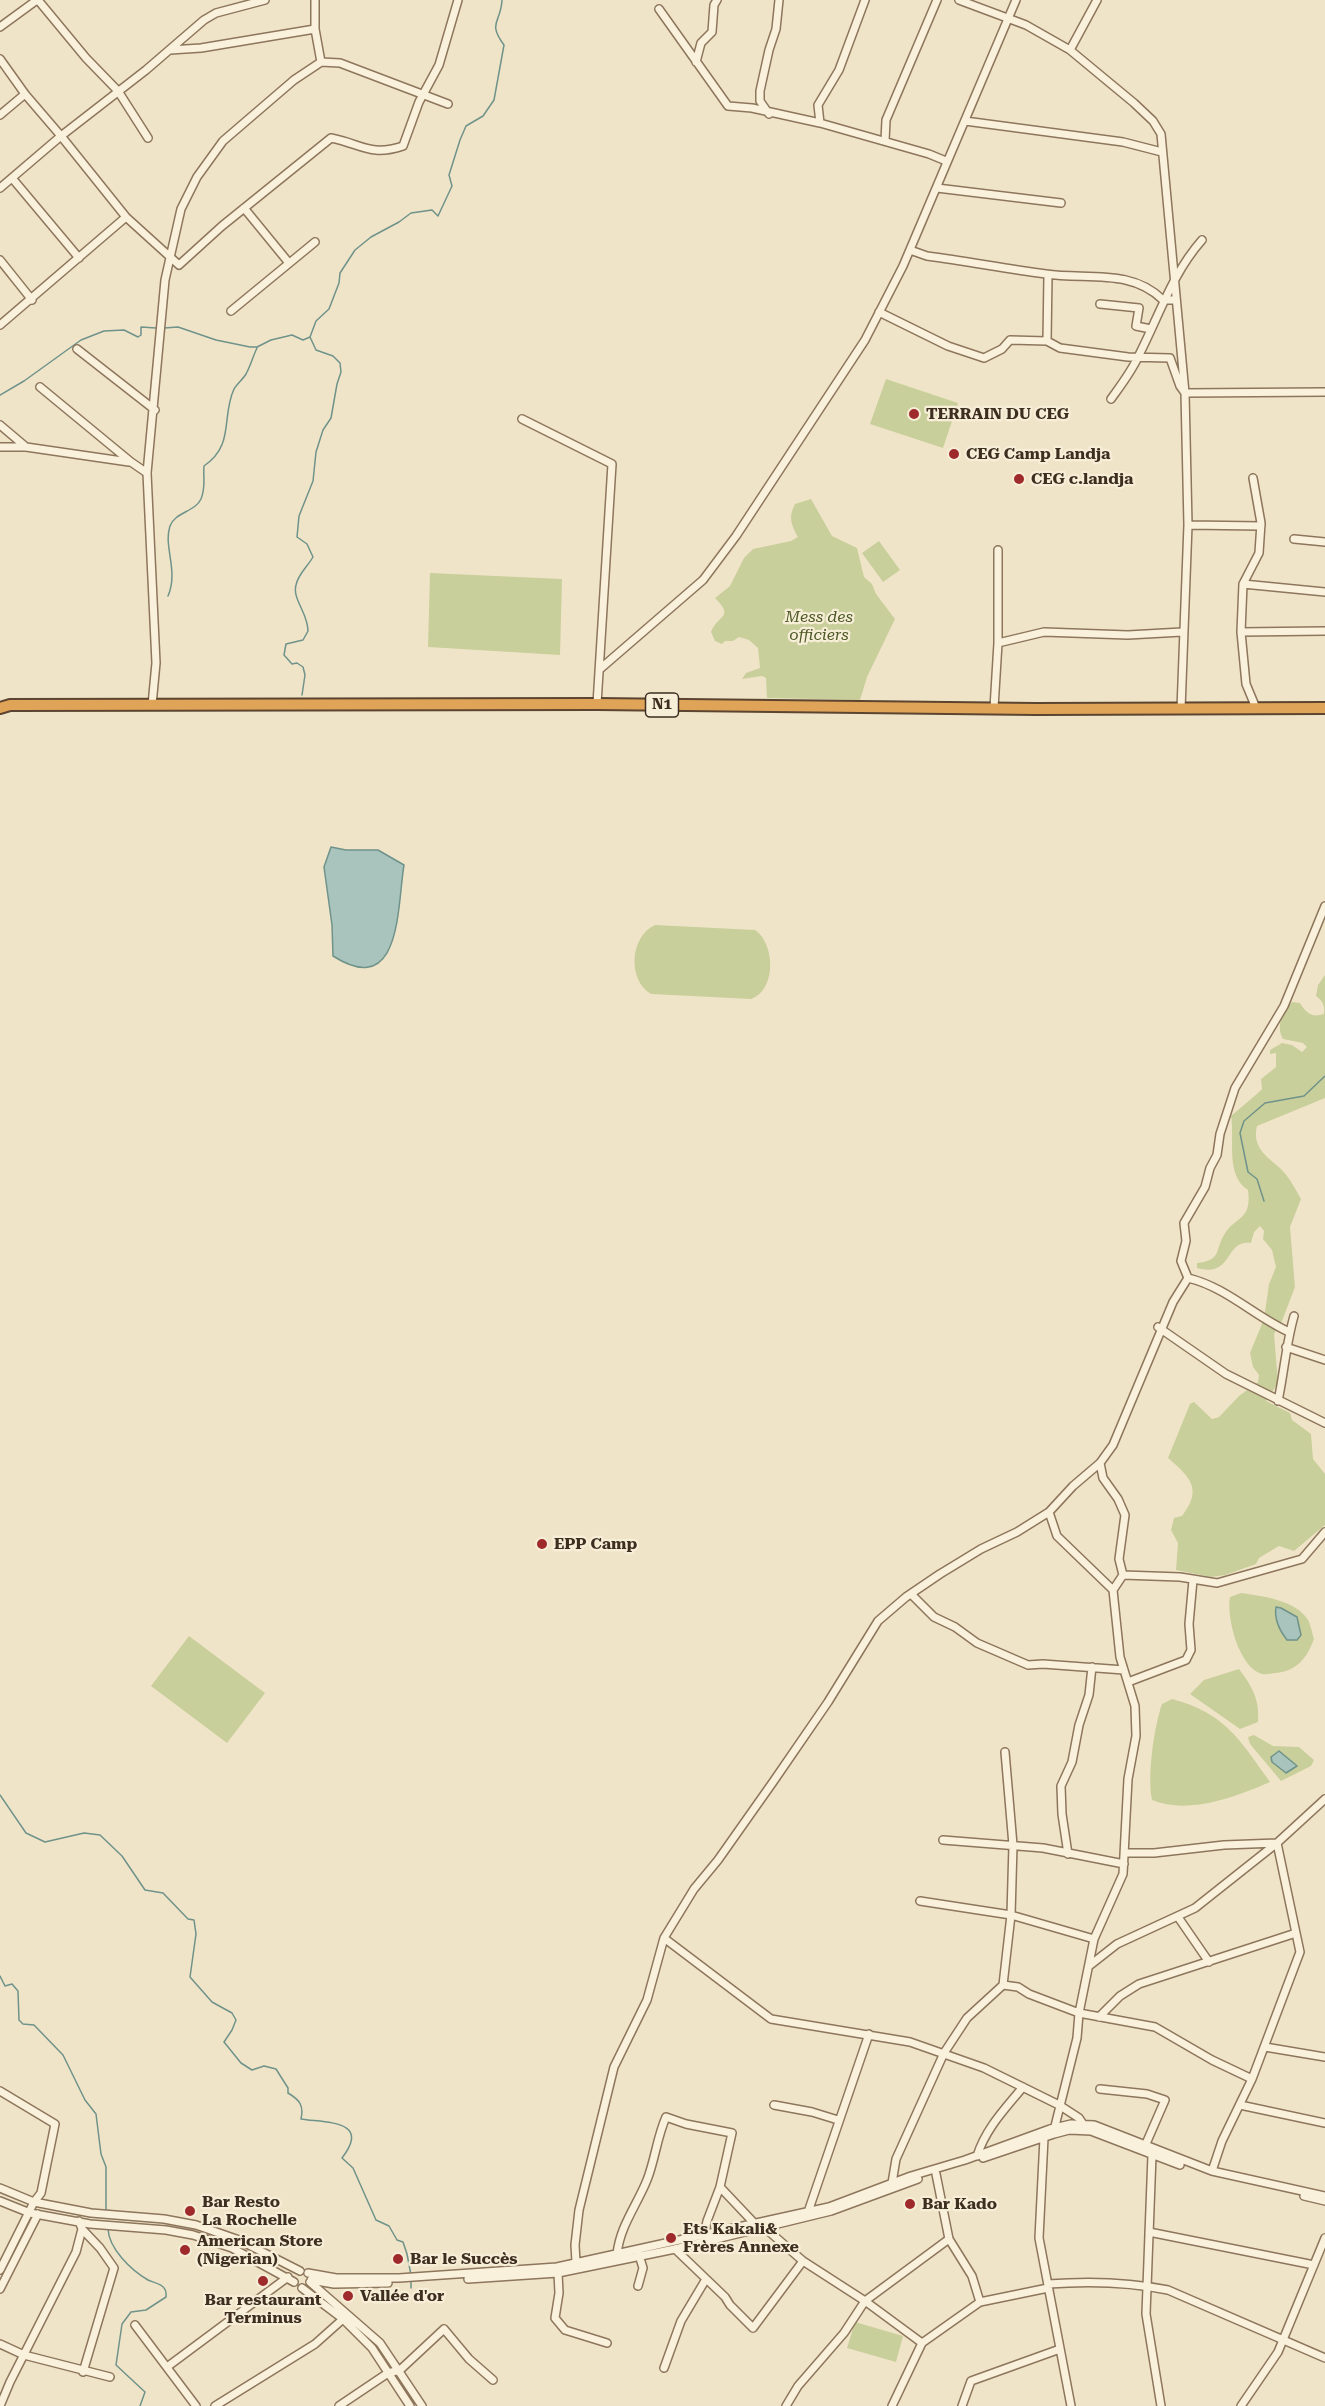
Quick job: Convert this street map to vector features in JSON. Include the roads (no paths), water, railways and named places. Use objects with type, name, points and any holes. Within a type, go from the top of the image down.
[{"type":"highway","name":"N1","points":[[3,706],[597,704],[994,708],[1325,708]]},
{"type":"street","points":[[0,27],[37,0],[118,92],[148,138]]},
{"type":"street","points":[[0,188],[204,20],[243,3],[265,0]]},
{"type":"street","points":[[315,0],[315,29],[321,62]]},
{"type":"street","points":[[0,59],[25,94],[126,217],[178,265],[331,138],[349,142],[364,149],[385,152],[403,146],[423,94],[439,65],[458,0]]},
{"type":"street","points":[[696,62],[701,43],[712,32],[714,5],[717,0]]},
{"type":"street","points":[[769,114],[760,101],[760,91],[776,29],[779,0]]},
{"type":"street","points":[[820,123],[818,105],[839,70],[865,0]]},
{"type":"street","points":[[885,141],[886,120],[937,0]]},
{"type":"street","points":[[959,0],[1010,18],[1070,50],[1153,121],[1161,134],[1185,393],[1188,525],[1182,632],[1181,709]]},
{"type":"street","points":[[600,669],[703,580],[768,487],[865,340],[910,250],[1016,0]]},
{"type":"street","points":[[1070,50],[1097,0]]},
{"type":"street","points":[[658,9],[728,106],[752,108],[769,114],[820,123],[946,161]]},
{"type":"street","points":[[170,50],[201,48],[315,29]]},
{"type":"street","points":[[152,705],[156,663],[147,473],[155,410],[165,280],[181,209],[197,177],[223,141],[294,80],[321,62],[340,63],[448,104]]},
{"type":"street","points":[[0,115],[25,94]]},
{"type":"street","points":[[965,121],[1123,142],[1162,152]]},
{"type":"street","points":[[12,178],[80,258]]},
{"type":"street","points":[[937,188],[1062,203]]},
{"type":"street","points":[[244,208],[289,263]]},
{"type":"street","points":[[0,325],[32,300],[126,217]]},
{"type":"street","points":[[1112,399],[1139,357],[1163,300],[1174,284],[1180,268],[1202,240]]},
{"type":"street","points":[[231,311],[315,242]]},
{"type":"street","points":[[910,250],[927,256],[1048,275],[1115,278],[1152,288],[1163,300],[1176,300]]},
{"type":"street","points":[[0,260],[32,300]]},
{"type":"street","points":[[1047,341],[1048,275]]},
{"type":"street","points":[[1100,304],[1139,308],[1136,326],[1151,329]]},
{"type":"street","points":[[879,312],[948,346],[984,358],[993,356],[1010,340],[1047,341],[1060,348],[1139,357],[1170,358],[1180,386],[1185,393]]},
{"type":"street","points":[[77,350],[155,410]]},
{"type":"street","points":[[40,387],[147,473]]},
{"type":"street","points":[[1185,393],[1325,392]]},
{"type":"street","points":[[522,419],[612,464],[597,704]]},
{"type":"street","points":[[0,425],[26,447]]},
{"type":"street","points":[[0,447],[26,447],[131,462]]},
{"type":"street","points":[[1253,478],[1261,526],[1259,553],[1243,584],[1241,632],[1246,684],[1256,708]]},
{"type":"street","points":[[1188,525],[1261,526]]},
{"type":"street","points":[[1294,539],[1325,542]]},
{"type":"street","points":[[994,708],[998,643],[998,550]]},
{"type":"street","points":[[1243,584],[1325,592]]},
{"type":"street","points":[[1241,632],[1325,631]]},
{"type":"street","points":[[998,643],[1044,632],[1128,635],[1182,632]]},
{"type":"street","points":[[1188,1278],[1182,1261],[1186,1241],[1184,1223],[1205,1187],[1210,1168],[1217,1155],[1220,1134],[1235,1088],[1284,1006],[1325,906]]},
{"type":"street","points":[[576,2262],[575,2245],[579,2210],[614,2067],[647,2000],[664,1938],[694,1889],[718,1860],[828,1702],[878,1621],[911,1594],[981,1549],[1017,1532],[1049,1512],[1073,1486],[1100,1463],[1113,1444],[1161,1328],[1188,1278]]},
{"type":"street","points":[[1188,1278],[1220,1290],[1265,1320],[1289,1332]]},
{"type":"street","points":[[1278,1401],[1286,1347],[1294,1316]]},
{"type":"street","points":[[1161,1328],[1226,1374],[1325,1423]]},
{"type":"street","points":[[1286,1347],[1325,1360]]},
{"type":"street","points":[[1054,2131],[1077,2038],[1079,2013],[1094,1939],[1124,1874],[1128,1779],[1136,1736],[1135,1706],[1120,1657],[1113,1590],[1123,1575],[1119,1559],[1125,1515],[1118,1499],[1103,1478],[1100,1463]]},
{"type":"street","points":[[1049,1512],[1057,1536],[1113,1590]]},
{"type":"street","points":[[1123,1575],[1180,1576],[1217,1583],[1302,1559],[1325,1532]]},
{"type":"street","points":[[1128,1682],[1186,1659],[1191,1650],[1189,1624],[1193,1580]]},
{"type":"street","points":[[911,1594],[934,1617],[955,1627],[977,1643],[1028,1665],[1092,1666],[1124,1670]]},
{"type":"street","points":[[1068,1854],[1062,1814],[1061,1786],[1072,1762],[1091,1684],[1092,1666]]},
{"type":"street","points":[[892,2183],[896,2159],[944,2053],[967,2018],[1003,1985],[1011,1915],[1013,1845],[1005,1752]]},
{"type":"street","points":[[1089,1966],[1118,1944],[1178,1917],[1211,1896],[1276,1844],[1325,1799]]},
{"type":"street","points":[[943,1840],[1043,1848],[1124,1864]]},
{"type":"street","points":[[1125,1853],[1154,1853],[1224,1845],[1276,1844]]},
{"type":"street","points":[[1212,2171],[1222,2141],[1252,2079],[1300,1952],[1276,1844]]},
{"type":"street","points":[[920,1901],[1011,1915],[1094,1939]]},
{"type":"street","points":[[1178,1917],[1209,1962]]},
{"type":"street","points":[[1099,2017],[1120,1996],[1139,1984],[1296,1933]]},
{"type":"street","points":[[664,1938],[771,2019],[910,2042],[944,2053],[984,2068],[1059,2105],[1079,2118],[1083,2124]]},
{"type":"street","points":[[1003,1985],[1018,1987],[1029,1994],[1079,2013],[1155,2027],[1212,2060],[1252,2079]]},
{"type":"street","points":[[808,2212],[868,2034]]},
{"type":"street","points":[[1264,2047],[1325,2057]]},
{"type":"street","points":[[977,2156],[982,2139],[994,2121],[1023,2087]]},
{"type":"street","points":[[1100,2089],[1147,2094],[1166,2100],[1145,2146]]},
{"type":"street","points":[[0,2091],[55,2124],[41,2193],[34,2202],[0,2270]]},
{"type":"street","points":[[774,2105],[812,2112],[838,2121]]},
{"type":"street","points":[[1240,2105],[1325,2123]]},
{"type":"street","points":[[617,2254],[624,2225],[647,2180],[666,2117],[686,2124],[732,2133],[720,2187],[707,2221],[704,2236]]},
{"type":"street","points":[[411,2280],[557,2267],[808,2212],[829,2207],[892,2183],[1071,2124],[1094,2125],[1212,2171],[1325,2196]]},
{"type":"street","points":[[0,2188],[34,2202],[91,2213],[164,2219],[196,2225],[239,2240],[307,2276],[334,2284],[558,2273],[675,2249],[831,2211],[913,2180],[1044,2138],[1054,2131],[1091,2131],[1211,2175],[1325,2201]]},
{"type":"street","points":[[1044,2138],[1039,2238],[1071,2406]]},
{"type":"street","points":[[1152,2155],[1146,2314],[1161,2406]]},
{"type":"street","points":[[936,2174],[949,2239],[972,2276],[980,2302]]},
{"type":"street","points":[[720,2187],[755,2224]]},
{"type":"street","points":[[0,2201],[30,2213],[81,2225],[166,2230],[193,2235],[232,2248],[291,2279],[343,2319],[372,2348],[410,2406]]},
{"type":"street","points":[[0,2289],[38,2214]]},
{"type":"street","points":[[1,2406],[76,2252],[81,2225]]},
{"type":"street","points":[[81,2225],[114,2268],[83,2372]]},
{"type":"street","points":[[765,2228],[803,2262],[865,2301],[922,2343]]},
{"type":"street","points":[[1149,2232],[1314,2265]]},
{"type":"street","points":[[1241,2406],[1266,2372],[1283,2340],[1325,2238]]},
{"type":"street","points":[[786,2406],[798,2386],[844,2333],[865,2301],[949,2239]]},
{"type":"street","points":[[675,2249],[753,2328],[803,2262]]},
{"type":"street","points":[[638,2286],[643,2268],[639,2255]]},
{"type":"street","points":[[558,2273],[560,2293],[555,2318],[565,2330],[607,2343]]},
{"type":"street","points":[[167,2367],[295,2276],[307,2276],[380,2343],[422,2406]]},
{"type":"street","points":[[302,2288],[307,2276]]},
{"type":"street","points":[[664,2368],[681,2321],[706,2279]]},
{"type":"street","points":[[892,2406],[922,2343],[980,2302],[1048,2286],[1082,2282],[1146,2285],[1168,2290],[1325,2358]]},
{"type":"street","points":[[215,2406],[315,2344],[343,2319]]},
{"type":"street","points":[[135,2325],[196,2406]]},
{"type":"street","points":[[339,2406],[388,2373],[400,2370],[444,2329],[469,2359],[493,2380]]},
{"type":"street","points":[[0,2344],[24,2355],[83,2372],[110,2377]]},
{"type":"street","points":[[966,2404],[971,2381],[1060,2349]]},
{"type":"water","points":[[331,847],[346,850],[378,850],[404,865],[397,923],[392,942],[384,957],[372,966],[356,966],[333,956],[332,925],[324,867]]},
{"type":"water","points":[[1276,1607],[1297,1617],[1301,1635],[1297,1640],[1287,1640],[1284,1636],[1277,1620]]},
{"type":"water","points":[[1279,1751],[1297,1766],[1286,1773],[1272,1762],[1271,1757]]},
{"type":"waterway","points":[[302,695],[305,675],[303,667],[297,663],[292,664],[284,655],[286,644],[303,640],[308,631],[306,618],[295,590],[299,577],[313,557],[307,544],[297,537],[299,516],[313,481],[316,452],[323,430],[331,418],[341,372],[340,363],[333,356],[316,350],[310,337],[316,321],[329,309],[339,283],[340,273],[355,250],[371,237],[411,213],[432,210],[438,216],[452,186],[449,175],[466,126],[483,116],[494,100],[504,45],[496,32],[496,22],[502,0]]},
{"type":"waterway","points":[[0,395],[24,381],[81,340],[104,331],[124,330],[138,337],[141,335],[141,327],[156,328]]},
{"type":"waterway","points":[[164,328],[178,327],[216,340],[250,347],[257,347],[271,340],[292,335],[303,340],[310,337]]},
{"type":"waterway","points":[[168,596],[172,577],[168,542],[170,526],[176,518],[194,507],[203,495],[204,466],[220,449],[224,440],[230,399],[234,389],[246,374],[257,348]]},
{"type":"waterway","points":[[1264,1201],[1257,1179],[1248,1172],[1240,1133],[1244,1121],[1265,1103],[1304,1096],[1325,1076]]},
{"type":"waterway","points":[[0,1795],[26,1833],[45,1842],[84,1833],[100,1835],[122,1856],[145,1890],[163,1893],[188,1919],[194,1920],[196,1934],[190,1977],[212,2002],[232,2013],[236,2020],[224,2042],[241,2063],[252,2070],[264,2066],[276,2069],[288,2088],[288,2093],[300,2104],[301,2119],[341,2125],[348,2130],[351,2136],[350,2145],[342,2158],[353,2168],[376,2220],[389,2226],[397,2240],[403,2242],[411,2275]]},
{"type":"waterway","points":[[0,1976],[5,1986],[12,1984],[18,1991],[19,2020],[23,2024],[34,2025],[63,2055],[85,2100],[96,2114],[101,2154],[106,2167],[106,2212]]},
{"type":"waterway","points":[[108,2229],[112,2244],[128,2265],[141,2276],[161,2285],[166,2291],[166,2297],[146,2310],[131,2312],[122,2324],[116,2365],[145,2392],[140,2406]]},
{"type":"waterway","points":[[411,2280],[411,2288]]},
{"type":"place","name":"TERRAIN DU CEG","points":[[914,414]]},
{"type":"place","name":"CEG Camp Landja","points":[[954,454]]},
{"type":"place","name":"CEG c.landja","points":[[1019,479]]},
{"type":"place","name":"EPP Camp","points":[[542,1544]]},
{"type":"place","name":"Bar Kado","points":[[910,2204]]},
{"type":"place","name":"Bar Resto La Rochelle","points":[[190,2211]]},
{"type":"place","name":"Ets Kakali& Frères Annexe","points":[[671,2238]]},
{"type":"place","name":"American Store (Nigerian)","points":[[185,2250]]},
{"type":"place","name":"Bar le Succès","points":[[398,2259]]},
{"type":"place","name":"Bar restaurant Terminus","points":[[263,2281]]},
{"type":"place","name":"Vallée d'or","points":[[348,2296]]},
{"type":"park label","name":"Mess des officiers","points":[[819,626]]}]
